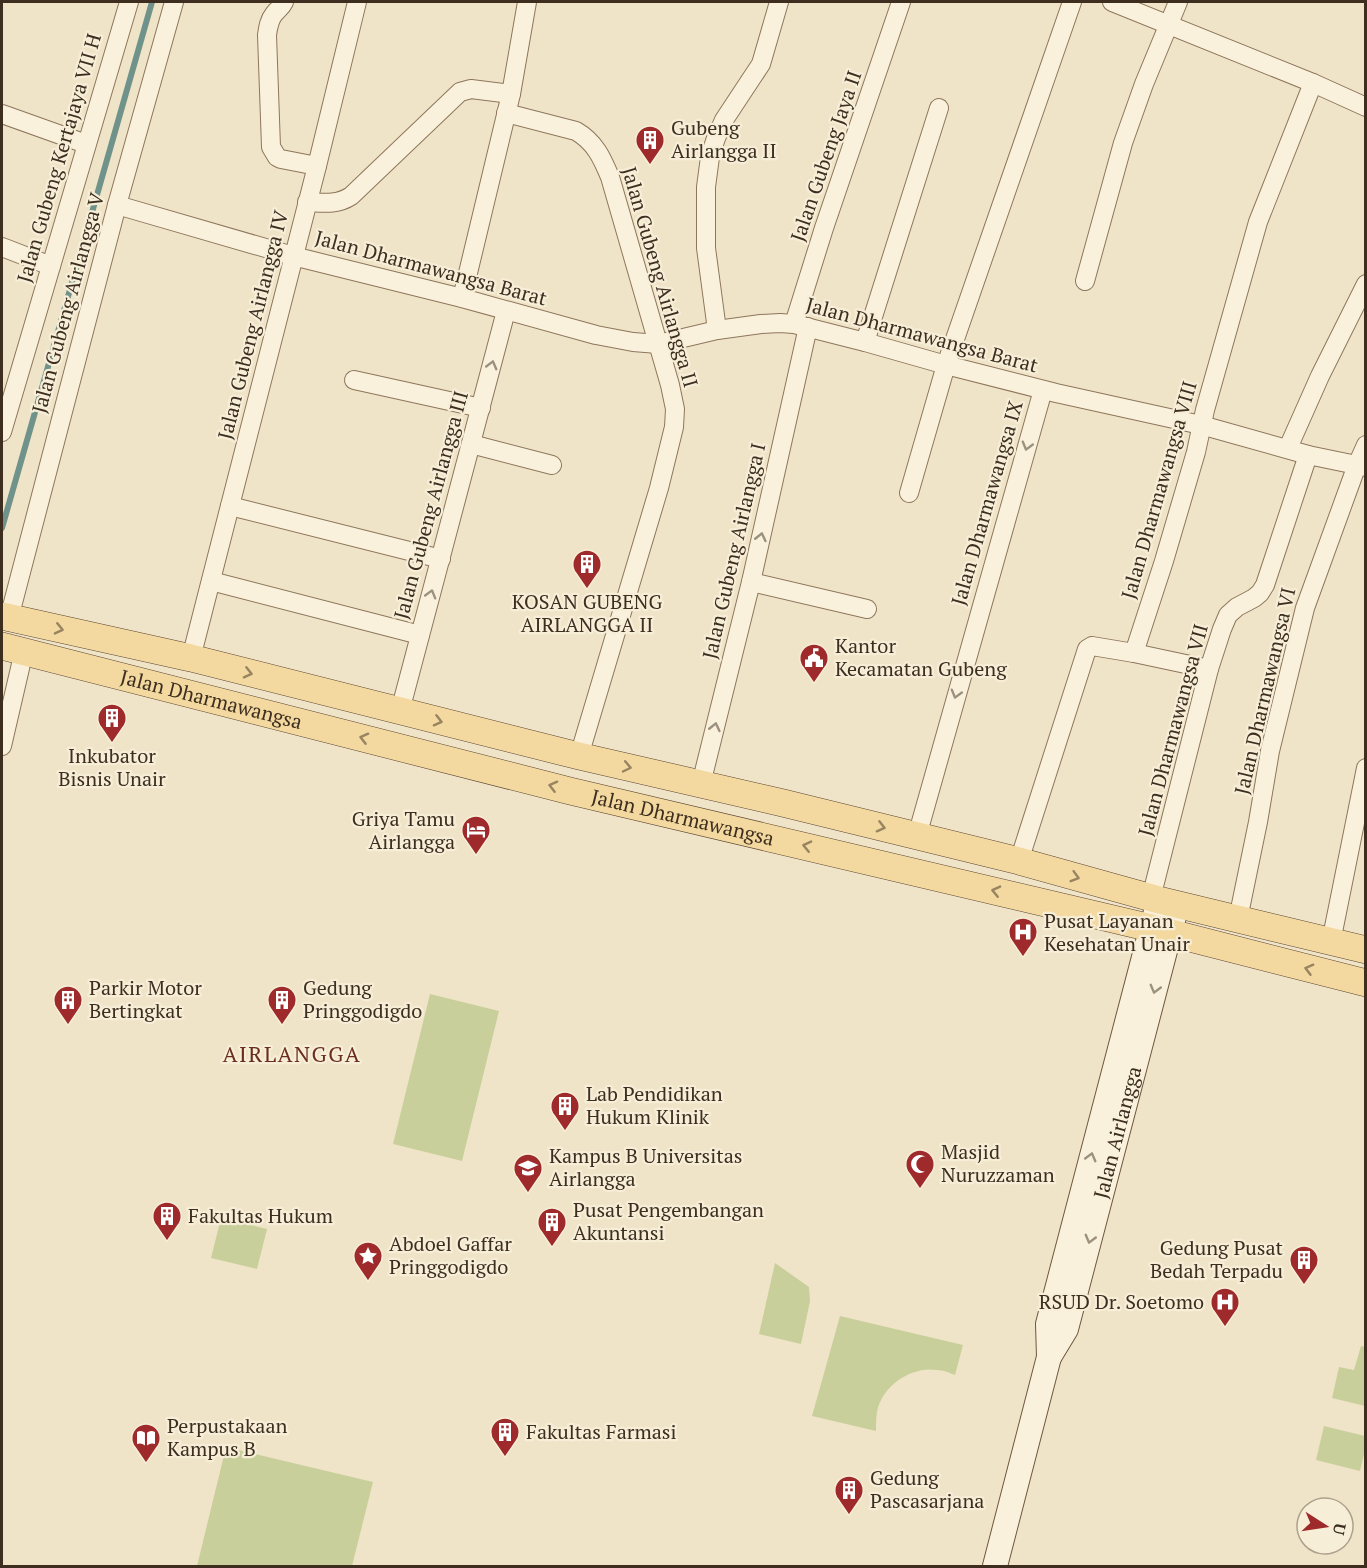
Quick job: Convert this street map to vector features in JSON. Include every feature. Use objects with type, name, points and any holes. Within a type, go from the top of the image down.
[{"type":"main road","name":"Jalan Dharmawangsa","points":[[5,617],[191,658],[579,756],[783,802],[1019,861],[1162,901],[1365,950]]},
{"type":"main road","name":"Jalan Dharmawangsa","points":[[13,649],[570,791],[1160,930],[1365,983]]},
{"type":"main road","points":[[774,839],[783,802]]},
{"type":"main road","name":"Jalan Airlangga","points":[[995,1566],[1049,1357],[1066,1329],[1160,930],[1162,901]]},
{"type":"street","name":"Jalan Gubeng Kertajaya VII H","points":[[2,432],[4,411],[51,266],[129,2]]},
{"type":"street","name":"Jalan Gubeng Airlangga V","points":[[5,617],[174,2]]},
{"type":"street","points":[[284,2],[272,17],[267,35],[271,147],[281,159],[317,166]]},
{"type":"street","name":"Jalan Gubeng Airlangga IV","points":[[191,658],[357,2]]},
{"type":"street","points":[[462,298],[507,113],[527,2]]},
{"type":"street","points":[[717,330],[706,248],[708,170],[716,138],[724,120],[761,64],[779,2]]},
{"type":"street","name":"Jalan Gubeng Jaya II","points":[[801,326],[824,228],[901,2]]},
{"type":"street","points":[[909,493],[946,365],[1072,2]]},
{"type":"street","points":[[1112,2],[1313,83],[1365,107]]},
{"type":"street","points":[[1085,281],[1123,143],[1178,2]]},
{"type":"street","name":"Jalan Dharmawangsa VIII","points":[[1134,653],[1196,452],[1201,425],[1258,222],[1313,83]]},
{"type":"street","points":[[307,202],[332,204],[351,196],[460,92],[471,89],[511,94]]},
{"type":"street","points":[[865,342],[939,108]]},
{"type":"street","name":"Jalan Gubeng Airlangga II","points":[[507,113],[576,131],[596,148],[603,160],[670,385],[675,409],[674,427],[659,488],[579,756]]},
{"type":"street","points":[[2,114],[86,144]]},
{"type":"street","name":"Jalan Dharmawangsa Barat","points":[[117,205],[293,256],[462,298],[596,335],[658,344],[717,330],[761,324],[780,323],[801,326],[1043,390],[1201,425],[1361,466]]},
{"type":"street","points":[[2,247],[51,266]]},
{"type":"street","points":[[1288,448],[1365,284]]},
{"type":"street","name":"Jalan Gubeng Airlangga III","points":[[400,711],[506,311]]},
{"type":"street","name":"Jalan Gubeng Airlangga I","points":[[701,784],[751,582],[801,326]]},
{"type":"street","points":[[354,380],[481,408]]},
{"type":"street","name":"Jalan Dharmawangsa IX","points":[[917,836],[1043,390]]},
{"type":"street","points":[[471,444],[552,465]]},
{"type":"street","name":"Jalan Dharmawangsa VI","points":[[1238,919],[1270,751],[1305,608],[1361,466],[1365,444]]},
{"type":"street","name":"Jalan Dharmawangsa VII","points":[[1162,901],[1209,669],[1228,615],[1260,593],[1269,576],[1308,454]]},
{"type":"street","points":[[230,507],[441,560]]},
{"type":"street","points":[[211,580],[420,635]]},
{"type":"street","points":[[751,582],[867,609]]},
{"type":"street","points":[[1019,861],[1087,649],[1092,646],[1209,669]]},
{"type":"street","points":[[2,746],[13,649]]},
{"type":"street","points":[[1331,942],[1365,768]]},
{"type":"green space","points":[[430,994],[499,1011],[462,1161],[393,1144]]},
{"type":"green space","points":[[221,1218],[267,1229],[257,1269],[211,1258]]},
{"type":"green space","points":[[775,1263],[809,1287],[810,1301],[801,1344],[759,1334]]},
{"type":"green space","points":[[840,1316],[963,1345],[955,1375],[942,1370],[927,1370],[917,1371],[899,1380],[891,1386],[880,1403],[876,1431],[812,1416]]},
{"type":"green space","points":[[1361,1346],[1365,1347],[1365,1406],[1332,1398],[1339,1367],[1354,1370]]},
{"type":"green space","points":[[1324,1426],[1365,1436],[1365,1450],[1360,1471],[1316,1460]]},
{"type":"green space","points":[[226,1447],[373,1482],[352,1566],[197,1566]]},
{"type":"waterway","points":[[2,528],[152,2]]},
{"type":"place","name":"Gubeng Airlangga II","points":[[650,166]]},
{"type":"place","name":"KOSAN GUBENG AIRLANGGA II","points":[[587,590]]},
{"type":"place","name":"Kantor Kecamatan Gubeng","points":[[814,684]]},
{"type":"place","name":"Inkubator Bisnis Unair","points":[[112,744]]},
{"type":"place","name":"Griya Tamu Airlangga","points":[[476,856]]},
{"type":"place","name":"Pusat Layanan Kesehatan Unair","points":[[1023,958]]},
{"type":"place","name":"Parkir Motor Bertingkat","points":[[68,1026]]},
{"type":"place","name":"Gedung Pringgodigdo","points":[[282,1026]]},
{"type":"place","name":"Lab Pendidikan Hukum Klinik","points":[[565,1132]]},
{"type":"place","name":"Masjid Nuruzzaman","points":[[920,1190]]},
{"type":"place","name":"Kampus B Universitas Airlangga","points":[[528,1194]]},
{"type":"place","name":"Fakultas Hukum","points":[[167,1242]]},
{"type":"place","name":"Pusat Pengembangan Akuntansi","points":[[552,1248]]},
{"type":"place","name":"Abdoel Gaffar Pringgodigdo","points":[[368,1282]]},
{"type":"place","name":"Gedung Pusat Bedah Terpadu","points":[[1304,1286]]},
{"type":"place","name":"RSUD Dr. Soetomo","points":[[1225,1328]]},
{"type":"place","name":"Fakultas Farmasi","points":[[505,1458]]},
{"type":"place","name":"Perpustakaan Kampus B","points":[[146,1464]]},
{"type":"place","name":"Gedung Pascasarjana","points":[[849,1516]]},
{"type":"district","name":"AIRLANGGA","points":[[292,1054]]}]
